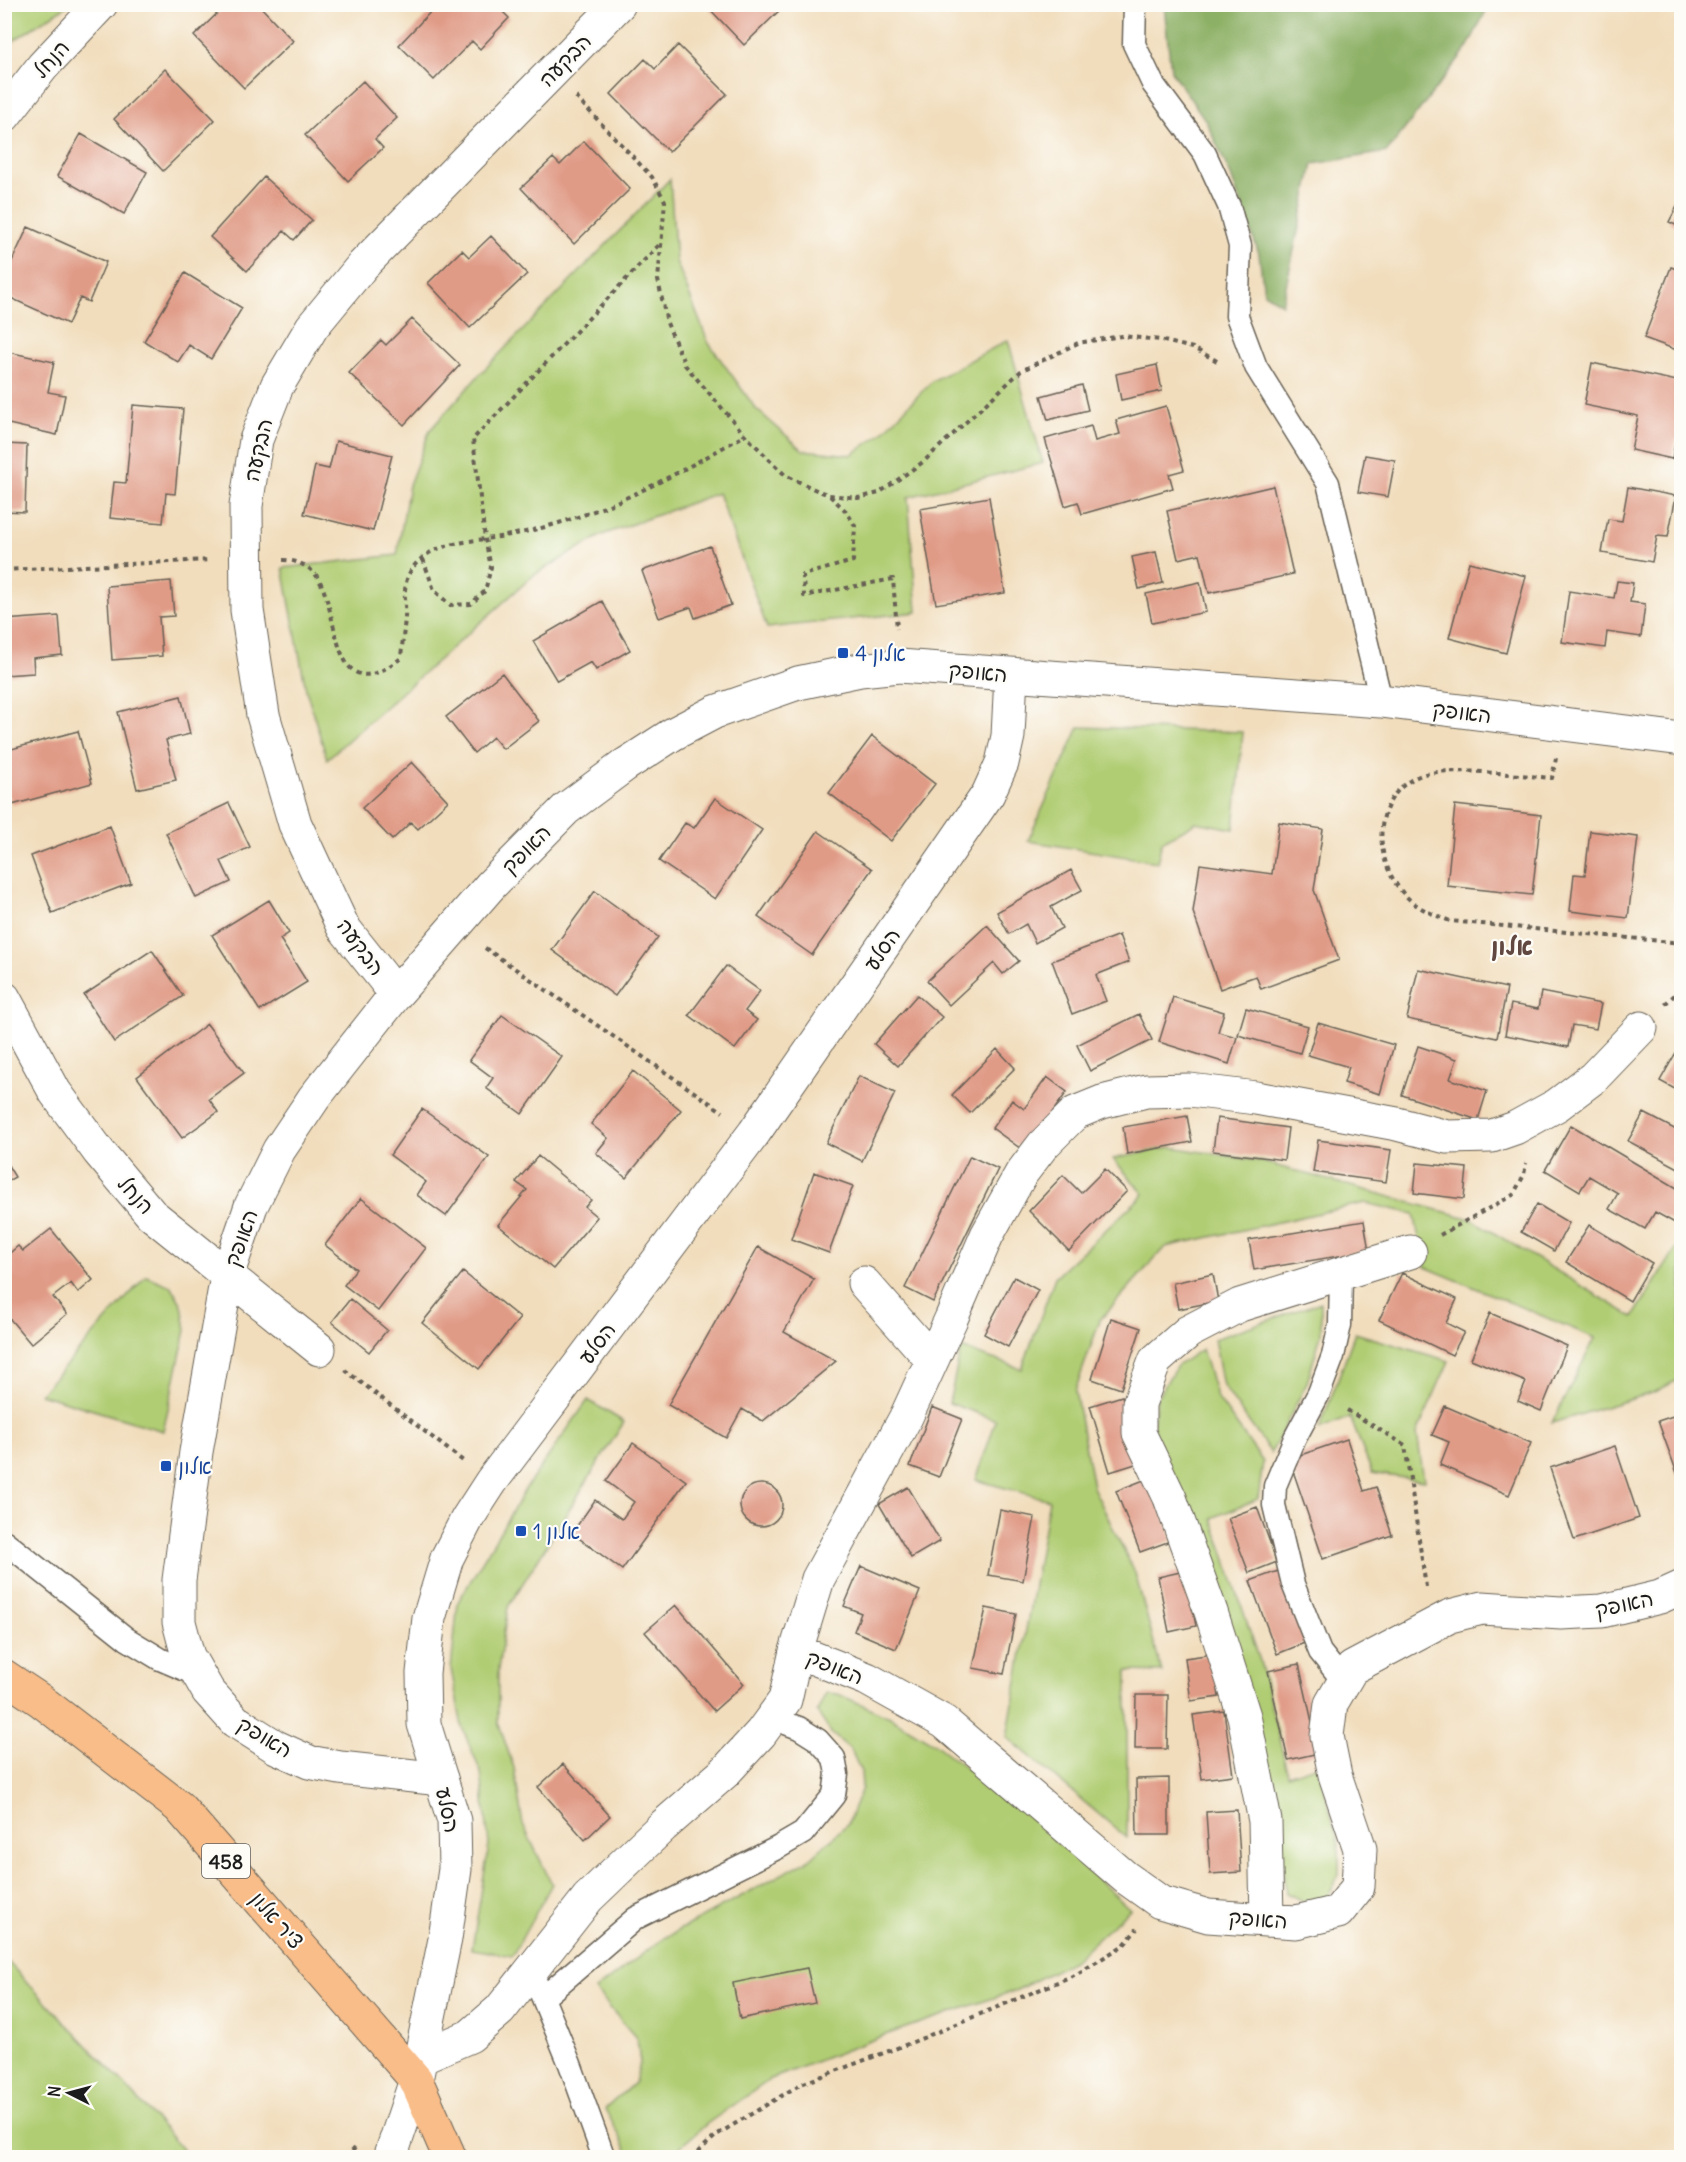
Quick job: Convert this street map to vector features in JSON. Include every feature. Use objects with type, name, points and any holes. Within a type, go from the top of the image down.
[{"type":"main road","name":"ציר אלון","points":[[4,1676],[40,1700],[179,1807],[418,2069],[450,2157]]},
{"type":"street","name":"הנחל","points":[[4,116],[43,66],[101,4]]},
{"type":"street","name":"הבקעה","points":[[396,994],[343,927],[295,825],[262,715],[247,610],[246,506],[256,440],[277,386],[312,327],[363,265],[619,4]]},
{"type":"street","name":"האופק","points":[[441,1779],[363,1771],[309,1762],[276,1747],[235,1721],[208,1691],[188,1656],[179,1622],[179,1580],[196,1452],[227,1276],[251,1206],[279,1150],[314,1098],[396,994],[491,885],[566,809],[625,765],[673,734],[715,712],[798,682],[860,670],[899,666],[1381,701],[1682,739]]},
{"type":"street","name":"הסלע","points":[[390,2157],[418,2069],[445,1939],[455,1869],[454,1821],[424,1724],[423,1673],[429,1618],[447,1558],[467,1519],[491,1482],[754,1133],[988,795],[1002,764],[1008,736],[1011,675]]},
{"type":"street","name":"הנחל","points":[[4,998],[55,1092],[99,1152],[151,1214],[319,1349]]},
{"type":"street","points":[[418,2069],[470,2036],[500,2010],[588,1898],[663,1826],[724,1773],[761,1733],[785,1700],[796,1651],[818,1579],[906,1417],[987,1235],[1021,1174],[1043,1145],[1076,1113],[1102,1102],[1146,1091],[1190,1090],[1256,1098],[1397,1124],[1447,1137],[1492,1136],[1515,1128],[1557,1105],[1593,1078],[1641,1028]]},
{"type":"street","points":[[1267,1920],[1265,1821],[1244,1716],[1211,1612],[1170,1498],[1139,1433],[1139,1404],[1155,1361],[1188,1332],[1240,1305],[1410,1252]]},
{"type":"street","points":[[864,1283],[932,1360]]},
{"type":"street","name":"האופק","points":[[796,1651],[867,1679],[944,1722],[1125,1877],[1160,1902],[1208,1916],[1296,1922],[1338,1912],[1358,1887],[1360,1849],[1335,1775],[1327,1736],[1331,1704],[1352,1668],[1450,1616],[1482,1608],[1561,1613],[1602,1611],[1679,1592]]},
{"type":"lane","points":[[1135,4],[1134,44],[1153,84],[1205,154],[1229,206],[1240,246],[1237,316],[1256,367],[1328,483],[1381,701]]},
{"type":"lane","points":[[1341,1274],[1340,1324],[1333,1356],[1319,1393],[1295,1438],[1275,1486],[1274,1505],[1293,1584],[1320,1652],[1344,1682]]},
{"type":"lane","points":[[4,1541],[127,1639],[160,1659],[200,1676]]},
{"type":"lane","points":[[543,1998],[636,1918],[779,1847],[802,1833],[834,1795],[837,1774],[834,1758],[818,1740],[799,1728],[771,1718]]},
{"type":"lane","points":[[531,1968],[604,2157]]},
{"type":"path","points":[[553,72],[652,177],[665,201],[658,280],[667,323],[686,365],[745,435],[785,475],[829,495],[858,498],[879,494],[923,462],[1021,371],[1078,343],[1122,336],[1160,340],[1193,348],[1223,364]]},
{"type":"path","points":[[423,558],[434,590],[450,605],[471,604],[485,591],[491,567],[485,539],[473,439],[662,242]]},
{"type":"path","points":[[4,570],[247,558],[296,560],[315,574],[328,605],[342,658],[353,673],[368,676],[386,670],[401,658],[405,590],[410,572],[423,558],[443,546],[563,522],[636,494],[745,435]]},
{"type":"path","points":[[829,495],[847,512],[855,526],[853,561],[803,575],[804,596],[892,579],[899,666]]},
{"type":"path","points":[[1561,724],[1552,778],[1440,771],[1420,775],[1405,784],[1392,798],[1383,814],[1380,840],[1386,866],[1402,892],[1424,911],[1450,921],[1682,943]]},
{"type":"path","points":[[454,928],[754,1133]]},
{"type":"path","points":[[1410,1252],[1513,1195],[1524,1176],[1528,1154],[1515,1128]]},
{"type":"path","points":[[319,1349],[491,1482]]},
{"type":"path","points":[[1319,1393],[1405,1445],[1432,1626]]},
{"type":"path","points":[[691,2157],[718,2134],[801,2084],[923,2038],[1077,1974],[1124,1945],[1160,1902]]},
{"type":"green space","points":[[5,4],[68,4],[68,5],[5,46]]},
{"type":"green space","points":[[1164,4],[1489,5],[1467,48],[1387,152],[1313,164],[1282,304],[1264,293],[1259,254],[1231,176],[1206,121],[1171,71]]},
{"type":"green space","points":[[670,179],[676,261],[708,342],[756,409],[803,450],[851,455],[881,434],[932,381],[1008,340],[1043,463],[908,497],[917,612],[767,628],[718,493],[602,535],[534,575],[327,759],[306,690],[283,568],[397,555],[409,485],[430,430],[480,374]]},
{"type":"green space","points":[[1079,727],[1243,732],[1234,829],[1196,822],[1162,842],[1157,862],[1028,841]]},
{"type":"green space","points":[[1171,1147],[1259,1161],[1471,1219],[1633,1317],[1681,1241],[1681,1378],[1655,1392],[1552,1423],[1595,1338],[1425,1267],[1414,1214],[1365,1203],[1165,1247],[1100,1320],[1075,1391],[1093,1487],[1135,1573],[1162,1672],[1127,1671],[1127,1838],[1007,1737],[1049,1500],[976,1480],[996,1420],[949,1403],[961,1348],[1022,1369],[1055,1277],[1144,1194],[1113,1159]]},
{"type":"green space","points":[[146,1276],[171,1286],[182,1305],[186,1330],[163,1431],[40,1394]]},
{"type":"green space","points":[[1321,1302],[1321,1334],[1307,1383],[1271,1453],[1223,1386],[1214,1339]]},
{"type":"green space","points":[[1355,1333],[1449,1361],[1417,1433],[1424,1481],[1372,1473],[1350,1417],[1319,1430]]},
{"type":"green space","points":[[1202,1349],[1216,1396],[1263,1462],[1258,1499],[1212,1518],[1260,1661],[1288,1775],[1318,1765],[1339,1846],[1339,1874],[1328,1897],[1310,1904],[1286,1893],[1270,1778],[1152,1431],[1157,1397],[1177,1366]]},
{"type":"green space","points":[[588,1400],[624,1422],[508,1607],[498,1669],[498,1722],[514,1768],[523,1825],[552,1884],[512,1956],[472,1949],[489,1845],[481,1773],[462,1727],[451,1669],[458,1602],[526,1488]]},
{"type":"green space","points":[[826,1693],[838,1694],[890,1717],[932,1742],[1025,1813],[1130,1909],[1073,1961],[1017,1990],[885,2035],[771,2079],[708,2123],[668,2157],[631,2157],[605,2109],[635,2082],[640,2063],[637,2039],[595,1990],[664,1938],[810,1859],[848,1823],[862,1788],[861,1772],[851,1750],[831,1733],[817,1712]]},
{"type":"green space","points":[[4,1958],[127,2087],[189,2157],[5,2157]]},
{"type":"building","points":[[227,4],[258,4],[293,41],[244,88],[194,36]]},
{"type":"building","points":[[438,4],[495,4],[509,18],[480,49],[472,41],[434,80],[399,45]]},
{"type":"building","points":[[705,4],[786,4],[744,45]]},
{"type":"building","points":[[678,45],[727,94],[669,152],[611,94],[645,59],[655,69]]},
{"type":"building","points":[[165,69],[215,120],[163,171],[114,119]]},
{"type":"building","points":[[363,81],[397,118],[375,139],[383,148],[348,181],[305,135]]},
{"type":"building","points":[[81,134],[147,172],[124,214],[57,176]]},
{"type":"building","points":[[584,141],[630,189],[574,244],[521,188],[553,158],[560,165]]},
{"type":"building","points":[[264,177],[312,220],[294,240],[284,231],[247,271],[210,237]]},
{"type":"building","points":[[1682,197],[1682,228],[1669,222]]},
{"type":"building","points":[[28,227],[106,262],[89,302],[80,298],[68,324],[4,295],[4,278]]},
{"type":"building","points":[[491,236],[527,274],[470,328],[428,283],[462,250],[469,257]]},
{"type":"building","points":[[1671,267],[1682,271],[1682,352],[1644,338]]},
{"type":"building","points":[[185,273],[242,308],[211,359],[189,345],[178,362],[144,341]]},
{"type":"building","points":[[412,319],[460,365],[404,425],[349,373],[381,340],[386,345]]},
{"type":"building","points":[[4,351],[54,362],[48,392],[65,395],[57,435],[4,423]]},
{"type":"building","points":[[1592,363],[1682,382],[1682,441],[1676,440],[1672,459],[1631,450],[1638,416],[1584,405]]},
{"type":"building","points":[[1157,365],[1162,391],[1121,400],[1116,374]]},
{"type":"building","points":[[1082,385],[1088,410],[1048,420],[1041,396]]},
{"type":"building","points":[[133,405],[183,409],[175,494],[166,493],[163,523],[110,518],[114,482],[126,483]]},
{"type":"building","points":[[1166,406],[1184,470],[1169,474],[1173,488],[1082,514],[1078,502],[1065,506],[1045,439],[1091,426],[1095,441],[1120,434],[1116,420]]},
{"type":"building","points":[[336,441],[392,455],[373,531],[304,514],[315,466],[329,469]]},
{"type":"building","points":[[4,444],[27,445],[25,512],[4,511]]},
{"type":"building","points":[[1365,455],[1395,460],[1388,497],[1358,492]]},
{"type":"building","points":[[1273,486],[1293,574],[1209,593],[1200,554],[1178,559],[1167,511]]},
{"type":"building","points":[[1628,487],[1676,496],[1668,537],[1657,536],[1652,562],[1602,553],[1608,519],[1622,521]]},
{"type":"building","points":[[989,497],[1005,593],[936,604],[920,509]]},
{"type":"building","points":[[710,546],[731,605],[695,618],[691,607],[659,618],[642,571]]},
{"type":"building","points":[[1156,552],[1163,583],[1139,589],[1132,557]]},
{"type":"building","points":[[1469,562],[1526,576],[1506,653],[1449,638]]},
{"type":"building","points":[[171,581],[174,616],[159,617],[162,656],[112,660],[107,586]]},
{"type":"building","points":[[1617,581],[1633,583],[1630,602],[1645,604],[1641,637],[1607,632],[1605,648],[1562,642],[1569,591],[1614,598]]},
{"type":"building","points":[[1200,582],[1206,612],[1152,623],[1146,594]]},
{"type":"building","points":[[602,601],[630,650],[596,670],[591,662],[557,681],[533,641]]},
{"type":"building","points":[[59,616],[62,655],[33,658],[34,673],[4,675],[4,620]]},
{"type":"building","points":[[502,673],[539,721],[503,749],[493,737],[474,753],[446,717]]},
{"type":"building","points":[[181,696],[190,734],[166,740],[176,780],[137,789],[118,712]]},
{"type":"building","points":[[78,731],[92,783],[12,805],[4,778],[4,751]]},
{"type":"building","points":[[872,736],[935,784],[891,841],[829,793]]},
{"type":"building","points":[[412,762],[448,801],[418,829],[411,822],[392,840],[362,808]]},
{"type":"building","points":[[715,798],[762,830],[715,899],[659,861],[685,823],[694,828]]},
{"type":"building","points":[[229,803],[250,847],[221,861],[231,882],[196,898],[166,833]]},
{"type":"building","points":[[1455,805],[1541,815],[1532,895],[1447,886]]},
{"type":"building","points":[[1279,822],[1323,829],[1314,890],[1339,960],[1261,989],[1256,976],[1220,989],[1193,912],[1200,864],[1272,874]]},
{"type":"building","points":[[110,826],[131,883],[52,913],[31,856]]},
{"type":"building","points":[[818,831],[872,869],[812,955],[758,917]]},
{"type":"building","points":[[1590,831],[1638,837],[1628,918],[1570,911],[1574,874],[1585,875]]},
{"type":"building","points":[[1071,870],[1082,890],[1051,907],[1062,928],[1035,943],[1026,924],[1009,934],[997,912]]},
{"type":"building","points":[[595,891],[658,937],[615,996],[552,950]]},
{"type":"building","points":[[269,900],[289,933],[280,939],[307,982],[260,1011],[212,935]]},
{"type":"building","points":[[987,925],[1019,961],[1003,974],[994,963],[949,1005],[927,981]]},
{"type":"building","points":[[1119,935],[1129,962],[1096,975],[1106,1001],[1072,1014],[1052,961]]},
{"type":"building","points":[[152,950],[183,996],[114,1042],[84,995]]},
{"type":"building","points":[[726,966],[760,991],[745,1011],[757,1020],[735,1049],[689,1015]]},
{"type":"building","points":[[1418,969],[1507,988],[1497,1038],[1407,1019]]},
{"type":"building","points":[[1541,992],[1601,1004],[1596,1029],[1572,1025],[1568,1047],[1505,1035],[1511,1004],[1538,1009]]},
{"type":"building","points":[[917,995],[942,1017],[898,1066],[874,1044]]},
{"type":"building","points":[[1173,997],[1224,1012],[1218,1032],[1237,1037],[1229,1064],[1159,1042]]},
{"type":"building","points":[[1246,1008],[1308,1026],[1300,1053],[1238,1035]]},
{"type":"building","points":[[1139,1014],[1152,1040],[1090,1071],[1077,1045]]},
{"type":"building","points":[[502,1015],[562,1057],[522,1114],[486,1088],[493,1078],[469,1060]]},
{"type":"building","points":[[1318,1023],[1394,1045],[1380,1094],[1344,1083],[1349,1067],[1308,1055]]},
{"type":"building","points":[[207,1024],[244,1073],[209,1099],[218,1112],[182,1138],[137,1077]]},
{"type":"building","points":[[1418,1046],[1457,1059],[1450,1079],[1487,1091],[1478,1120],[1402,1095]]},
{"type":"building","points":[[1679,1047],[1682,1049],[1682,1093],[1660,1081]]},
{"type":"building","points":[[997,1049],[1015,1068],[970,1113],[952,1095]]},
{"type":"building","points":[[633,1071],[681,1110],[626,1178],[596,1153],[608,1138],[591,1124]]},
{"type":"building","points":[[859,1076],[895,1093],[862,1161],[826,1143]]},
{"type":"building","points":[[1047,1077],[1067,1092],[1024,1151],[992,1128],[1012,1100],[1024,1109]]},
{"type":"building","points":[[422,1109],[489,1157],[446,1216],[417,1195],[426,1182],[390,1155]]},
{"type":"building","points":[[1644,1113],[1682,1133],[1682,1170],[1628,1141]]},
{"type":"building","points":[[1187,1116],[1192,1142],[1127,1154],[1123,1127]]},
{"type":"building","points":[[1217,1118],[1288,1128],[1284,1160],[1213,1151]]},
{"type":"building","points":[[1571,1125],[1682,1191],[1682,1196],[1675,1208],[1682,1212],[1682,1227],[1655,1212],[1645,1229],[1609,1209],[1618,1193],[1589,1176],[1580,1191],[1545,1170]]},
{"type":"building","points":[[1318,1140],[1391,1150],[1386,1182],[1313,1172]]},
{"type":"building","points":[[538,1156],[591,1200],[585,1207],[597,1217],[553,1269],[498,1225],[527,1190],[516,1182]]},
{"type":"building","points":[[970,1156],[998,1169],[933,1302],[905,1288]]},
{"type":"building","points":[[4,1159],[15,1177],[4,1183]]},
{"type":"building","points":[[1417,1163],[1467,1168],[1464,1199],[1414,1193]]},
{"type":"building","points":[[1105,1169],[1127,1191],[1069,1251],[1029,1211],[1063,1175],[1081,1193]]},
{"type":"building","points":[[814,1172],[853,1186],[829,1253],[791,1239]]},
{"type":"building","points":[[361,1198],[426,1248],[378,1311],[344,1285],[356,1269],[325,1245]]},
{"type":"building","points":[[1537,1204],[1569,1223],[1554,1251],[1521,1232]]},
{"type":"building","points":[[1364,1221],[1369,1251],[1254,1270],[1249,1240]]},
{"type":"building","points":[[1589,1225],[1652,1263],[1630,1301],[1566,1262]]},
{"type":"building","points":[[51,1229],[93,1280],[78,1293],[71,1283],[53,1297],[67,1314],[31,1344],[4,1312],[4,1258],[18,1246],[23,1251]]},
{"type":"building","points":[[758,1247],[814,1279],[784,1332],[836,1361],[763,1421],[742,1409],[726,1438],[668,1405]]},
{"type":"building","points":[[463,1272],[520,1318],[479,1369],[422,1323]]},
{"type":"building","points":[[1402,1273],[1457,1299],[1446,1323],[1464,1332],[1452,1355],[1379,1320]]},
{"type":"building","points":[[1213,1274],[1218,1301],[1178,1309],[1173,1283]]},
{"type":"building","points":[[1014,1277],[1038,1290],[1008,1347],[984,1334]]},
{"type":"building","points":[[350,1299],[387,1330],[369,1352],[332,1322]]},
{"type":"building","points":[[1490,1313],[1567,1346],[1541,1411],[1518,1401],[1526,1382],[1471,1359]]},
{"type":"building","points":[[1111,1318],[1141,1328],[1121,1389],[1092,1379]]},
{"type":"building","points":[[1122,1396],[1142,1462],[1110,1472],[1090,1406]]},
{"type":"building","points":[[1445,1406],[1531,1443],[1509,1495],[1440,1465],[1449,1442],[1432,1435]]},
{"type":"building","points":[[932,1407],[962,1419],[939,1477],[910,1466]]},
{"type":"building","points":[[1682,1413],[1682,1484],[1681,1484],[1658,1421]]},
{"type":"building","points":[[1347,1439],[1364,1491],[1376,1487],[1392,1535],[1323,1559],[1289,1459]]},
{"type":"building","points":[[633,1443],[686,1481],[622,1570],[572,1533],[595,1500],[622,1519],[634,1502],[606,1481]]},
{"type":"building","points":[[1615,1446],[1639,1518],[1574,1540],[1550,1468]]},
{"type":"building","points":[[1149,1478],[1173,1540],[1140,1552],[1116,1491]]},
{"type":"building","points":[[761,1484],[769,1485],[776,1490],[781,1497],[781,1513],[776,1520],[769,1525],[761,1526],[753,1525],[746,1520],[741,1513],[740,1505],[741,1497],[746,1490],[753,1485]]},
{"type":"building","points":[[908,1487],[940,1541],[911,1558],[879,1504]]},
{"type":"building","points":[[1257,1507],[1277,1562],[1249,1573],[1228,1518]]},
{"type":"building","points":[[1000,1510],[1035,1517],[1023,1581],[988,1575]]},
{"type":"building","points":[[861,1566],[920,1591],[896,1649],[854,1631],[861,1613],[844,1606]]},
{"type":"building","points":[[1281,1570],[1307,1642],[1277,1654],[1250,1581]]},
{"type":"building","points":[[1185,1571],[1196,1626],[1169,1632],[1158,1577]]},
{"type":"building","points":[[676,1605],[744,1684],[714,1711],[645,1632]]},
{"type":"building","points":[[986,1608],[1016,1614],[1004,1674],[973,1668]]},
{"type":"building","points":[[1213,1654],[1219,1697],[1191,1701],[1185,1658]]},
{"type":"building","points":[[1299,1664],[1319,1753],[1288,1760],[1268,1671]]},
{"type":"building","points":[[1136,1695],[1168,1695],[1167,1749],[1135,1749]]},
{"type":"building","points":[[1224,1711],[1233,1775],[1202,1779],[1193,1715]]},
{"type":"building","points":[[563,1764],[610,1816],[585,1840],[538,1787]]},
{"type":"building","points":[[1169,1778],[1169,1835],[1137,1835],[1136,1779]]},
{"type":"building","points":[[1237,1810],[1241,1872],[1210,1874],[1206,1812]]},
{"type":"building","points":[[807,1968],[815,2003],[740,2019],[733,1983]]},
{"type":"place","name":"אלון 4","points":[[843,653]]},
{"type":"place","name":"אלון","points":[[166,1466]]},
{"type":"place","name":"אלון 1","points":[[521,1531]]},
{"type":"district","name":"אלון","points":[[1512,946]]}]
